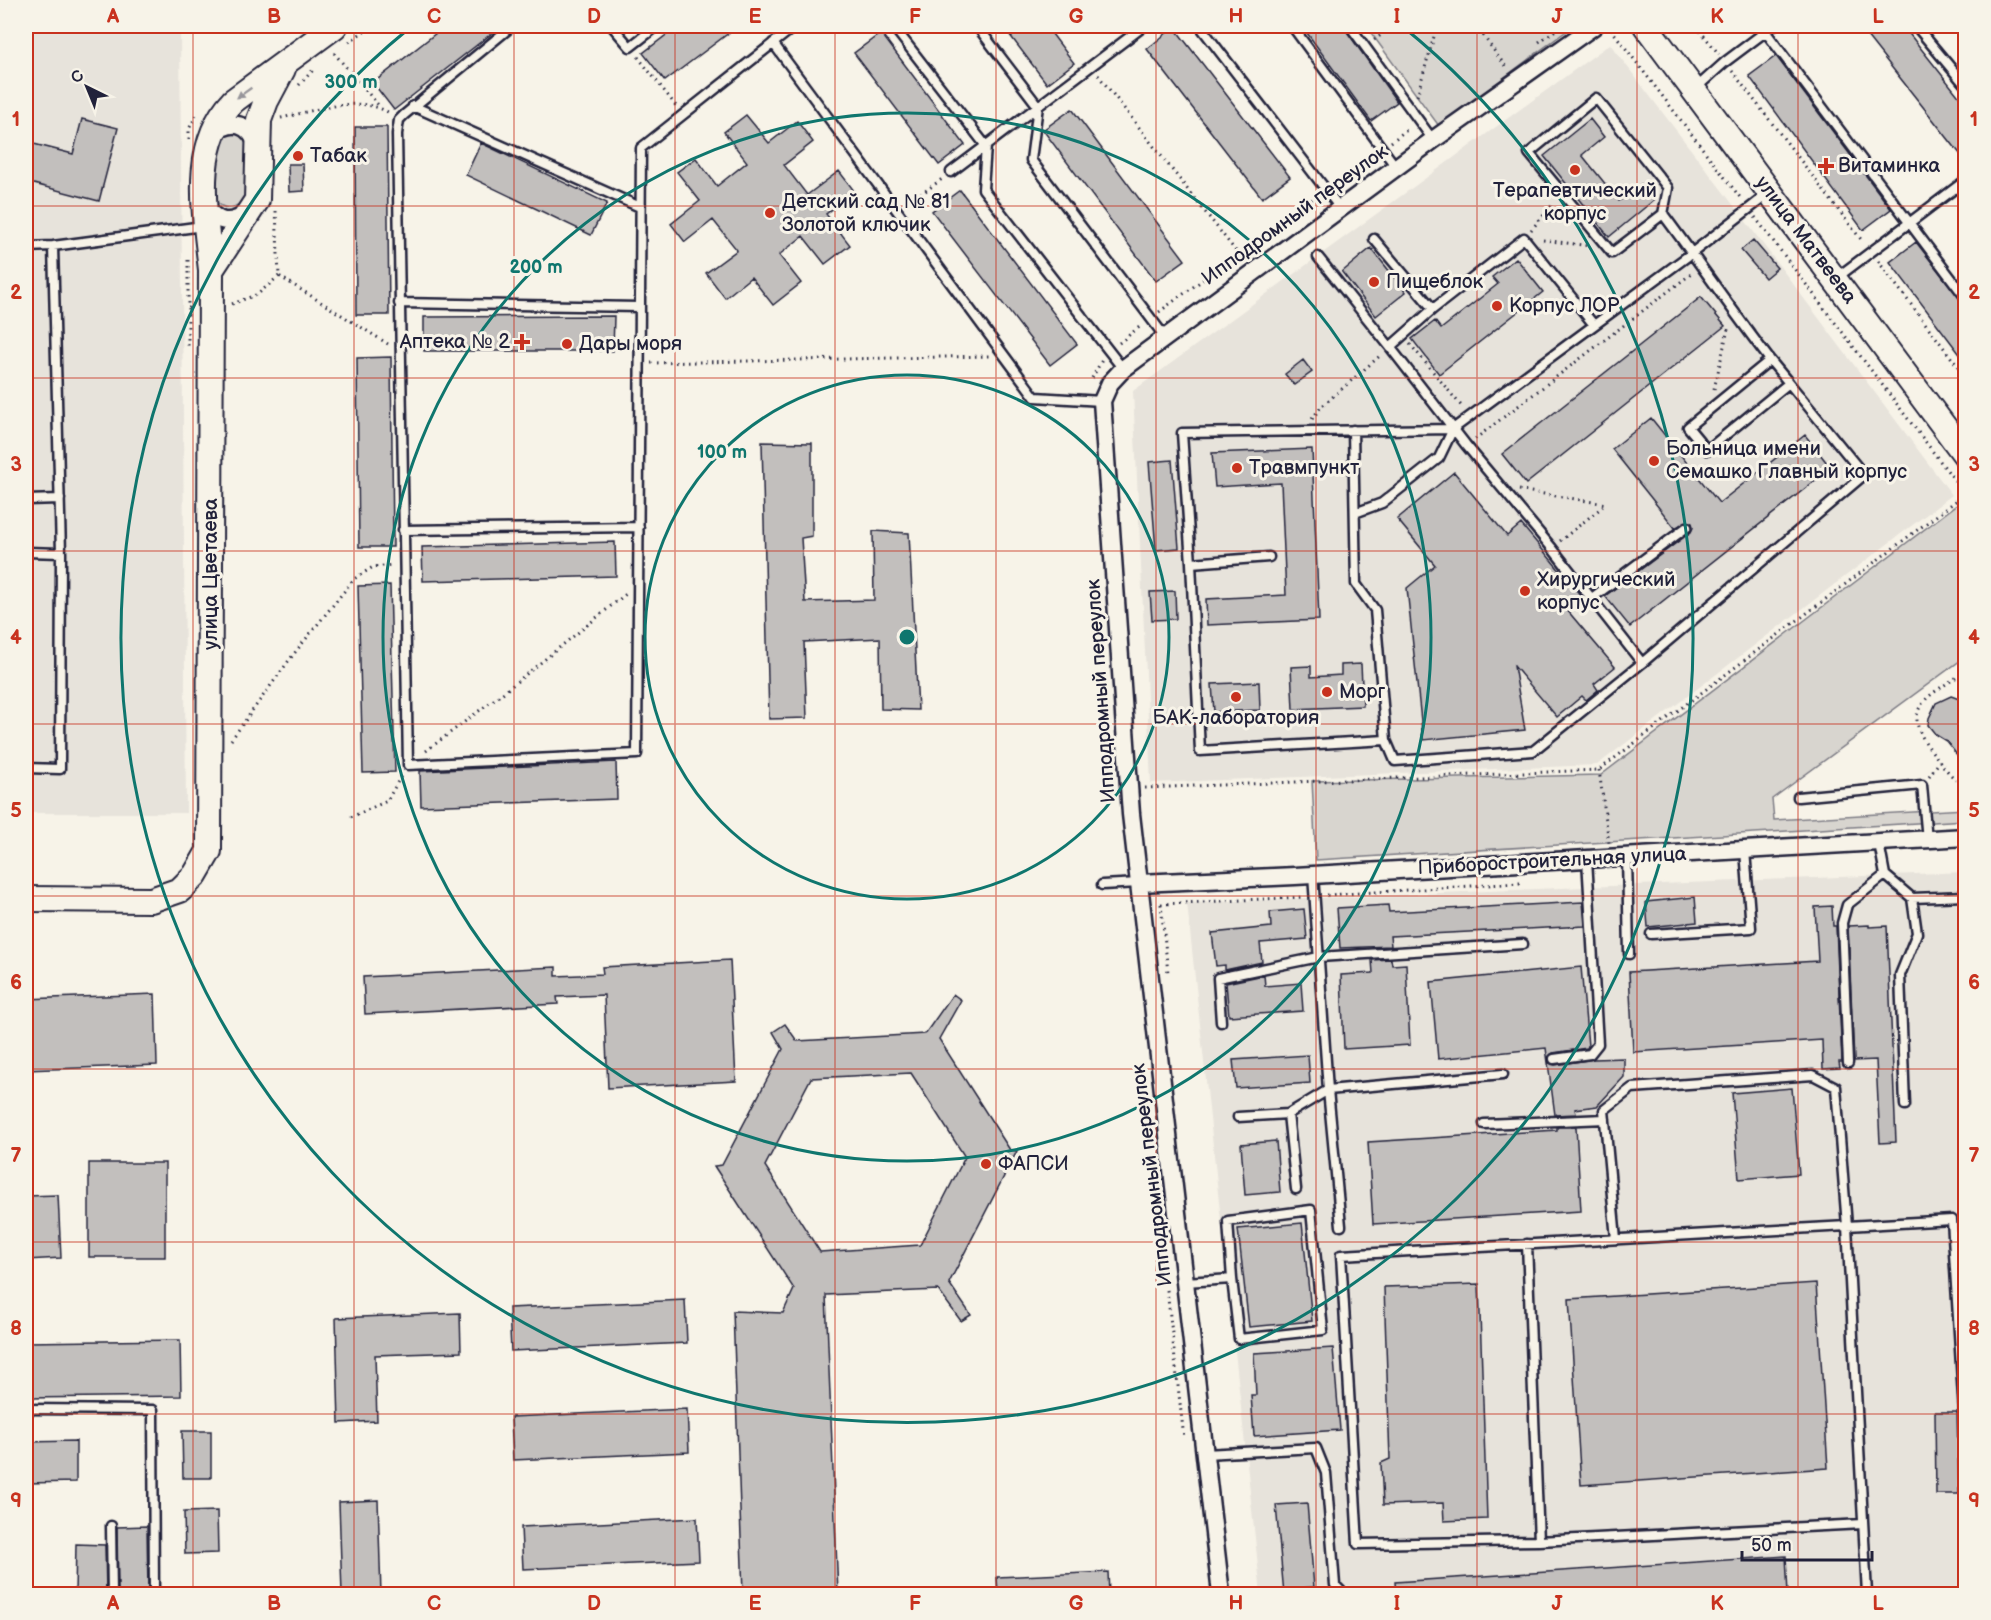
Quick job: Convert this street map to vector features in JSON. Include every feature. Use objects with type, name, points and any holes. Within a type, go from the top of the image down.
[{"type":"main road","name":"улица Матвеева","points":[[1646,26],[1965,456]]},
{"type":"main road","name":"улица Цветаева","points":[[26,899],[151,900],[180,890],[195,875],[209,851],[212,270],[205,215],[206,152],[222,113],[233,101],[288,62],[339,36]]},
{"type":"main road","points":[[212,270],[250,213],[256,200],[259,120],[266,101],[288,62]]},
{"type":"street","name":"Ипподромный переулок","points":[[1221,1594],[1128,780],[1102,401],[1110,383],[1123,369],[1396,167],[1429,133],[1594,26]]},
{"type":"street","points":[[212,135],[222,127],[235,124],[249,131],[258,146]]},
{"type":"street","points":[[205,215],[211,214],[225,222],[236,221],[250,213]]},
{"type":"street","name":"Приборостроительная улица","points":[[1139,883],[1965,837]]},
{"type":"lane","points":[[512,26],[413,106],[399,120],[397,134],[408,765],[638,754],[641,148],[795,26]]},
{"type":"lane","points":[[612,26],[630,47],[657,26]]},
{"type":"lane","points":[[892,26],[986,146],[983,189],[1123,369]]},
{"type":"lane","points":[[977,26],[1038,106],[1031,160],[1165,337]]},
{"type":"lane","points":[[951,172],[1144,26]]},
{"type":"lane","points":[[1200,26],[1340,208]]},
{"type":"lane","points":[[1292,26],[1396,167]]},
{"type":"lane","points":[[1350,26],[1429,133]]},
{"type":"lane","points":[[1916,26],[1965,86]]},
{"type":"lane","points":[[1693,90],[1769,28],[1965,298]]},
{"type":"lane","points":[[773,43],[1035,397],[1102,401]]},
{"type":"lane","points":[[1596,98],[1668,188],[1663,214],[1612,254],[1561,195],[1529,153],[1596,98]]},
{"type":"lane","points":[[413,106],[640,207]]},
{"type":"lane","points":[[1835,279],[1965,180]]},
{"type":"lane","points":[[1355,513],[1382,504],[1439,458],[1453,429],[1771,192]]},
{"type":"lane","points":[[1353,430],[1356,584],[1375,610],[1386,740],[1395,761],[1533,751],[1642,663],[1864,475],[1732,312],[1702,266],[1663,214]]},
{"type":"lane","points":[[26,247],[53,246],[205,215]]},
{"type":"lane","points":[[1374,238],[1433,309]]},
{"type":"lane","points":[[1390,347],[1433,309],[1524,238],[1594,325]]},
{"type":"lane","points":[[26,768],[60,769],[61,553],[53,246]]},
{"type":"lane","points":[[1318,256],[1466,446],[1552,548],[1642,663]]},
{"type":"lane","points":[[399,303],[640,307]]},
{"type":"lane","points":[[1770,360],[1688,427],[1707,450],[1789,383]]},
{"type":"lane","points":[[1386,740],[1200,751],[1182,433],[1453,429]]},
{"type":"lane","points":[[26,500],[60,499]]},
{"type":"lane","points":[[1592,598],[1687,526]]},
{"type":"lane","points":[[403,530],[639,527]]},
{"type":"lane","points":[[26,552],[61,553]]},
{"type":"lane","points":[[1191,563],[1269,557]]},
{"type":"lane","points":[[1798,797],[1922,785],[1927,840]]},
{"type":"lane","points":[[1879,843],[1885,875],[1912,898],[1917,933],[1900,975],[1905,1105]]},
{"type":"lane","points":[[1651,934],[1751,928],[1745,850]]},
{"type":"lane","points":[[1619,857],[1629,954]]},
{"type":"lane","points":[[1554,1059],[1590,1054],[1598,1044],[1587,859]]},
{"type":"lane","points":[[1313,875],[1328,1090],[1341,1226]]},
{"type":"lane","points":[[1848,1063],[1842,923],[1847,905],[1885,875]]},
{"type":"lane","points":[[1102,885],[1139,883]]},
{"type":"lane","points":[[1912,898],[1965,896]]},
{"type":"lane","points":[[1221,1022],[1218,978],[1319,957],[1523,944]]},
{"type":"lane","points":[[1238,1117],[1288,1114],[1328,1090],[1503,1074]]},
{"type":"lane","points":[[1616,1239],[1604,1110],[1632,1088],[1813,1075],[1836,1086],[1847,1226],[1867,1594]]},
{"type":"lane","points":[[1288,1114],[1296,1189]]},
{"type":"lane","points":[[1484,1124],[1605,1119]]},
{"type":"lane","points":[[1311,1210],[1323,1330],[1239,1339],[1232,1279],[1228,1221],[1311,1210]]},
{"type":"lane","points":[[1863,1524],[1539,1540],[1358,1544],[1341,1255],[1952,1220],[1965,1447]]},
{"type":"lane","points":[[1527,1245],[1539,1540]]},
{"type":"lane","points":[[1185,1282],[1232,1279]]},
{"type":"lane","points":[[26,1409],[153,1410],[154,1594]]},
{"type":"lane","points":[[1205,1454],[1316,1448],[1326,1473],[1335,1585],[1344,1594]]},
{"type":"lane","points":[[111,1526],[112,1594]]},
{"type":"path","points":[[339,36],[371,26]]},
{"type":"path","points":[[1365,46],[1394,26]]},
{"type":"path","points":[[1413,112],[1437,26]]},
{"type":"path","points":[[1476,26],[1506,67]]},
{"type":"path","points":[[1608,26],[1965,495]]},
{"type":"path","points":[[1696,26],[1965,377]]},
{"type":"path","points":[[630,47],[683,114]]},
{"type":"path","points":[[327,59],[334,53],[381,108],[399,120]]},
{"type":"path","points":[[298,87],[320,64]]},
{"type":"path","points":[[1091,66],[1238,255],[1405,131],[1429,133]]},
{"type":"path","points":[[281,111],[277,119],[354,103],[381,108]]},
{"type":"path","points":[[898,212],[951,172]]},
{"type":"path","points":[[1524,238],[1561,195]]},
{"type":"path","points":[[276,205],[279,276],[400,351]]},
{"type":"path","points":[[1524,238],[1607,248]]},
{"type":"path","points":[[1466,446],[1702,266]]},
{"type":"path","points":[[188,308],[188,355]]},
{"type":"path","points":[[1709,410],[1732,312]]},
{"type":"path","points":[[1403,335],[1470,417]]},
{"type":"path","points":[[1304,430],[1321,407],[1390,347]]},
{"type":"path","points":[[640,364],[1005,356]]},
{"type":"path","points":[[1501,487],[1606,504],[1552,548]]},
{"type":"path","points":[[225,747],[354,579],[373,567],[404,563]]},
{"type":"path","points":[[351,817],[387,801],[408,765],[504,692],[639,583]]},
{"type":"path","points":[[1965,671],[1926,699],[1917,710],[1917,727],[1923,740],[1957,783],[1965,786]]},
{"type":"path","points":[[1922,785],[1940,761]]},
{"type":"path","points":[[1599,770],[1619,857]]},
{"type":"shaded area","points":[[26,26],[180,26],[186,813],[26,813]]},
{"type":"shaded area","points":[[1366,26],[1573,26],[1439,126]]},
{"type":"shaded area","points":[[1610,44],[1952,495],[1597,765],[1151,783],[1133,391]]},
{"type":"shaded area","points":[[242,135],[247,140],[250,193],[238,205],[229,208],[220,205],[215,200],[216,150],[223,136]]},
{"type":"shaded area","points":[[1963,500],[1965,503],[1965,657],[1772,799],[1774,820],[1965,809],[1965,820],[1316,860],[1312,781],[1601,775]]},
{"type":"shaded area","points":[[1965,872],[1965,1594],[1261,1594],[1187,903]]},
{"type":"building","points":[[445,26],[501,26],[394,110],[373,83]]},
{"type":"building","points":[[678,26],[738,26],[665,81],[643,53]]},
{"type":"building","points":[[1003,26],[1046,26],[1074,63],[1047,84]]},
{"type":"building","points":[[1302,26],[1343,26],[1397,102],[1371,121]]},
{"type":"building","points":[[1859,26],[1903,26],[1965,104],[1965,160]]},
{"type":"building","points":[[1174,27],[1290,177],[1262,198],[1147,49]]},
{"type":"building","points":[[881,33],[965,145],[939,165],[854,53]]},
{"type":"building","points":[[1776,56],[1891,209],[1863,230],[1749,76]]},
{"type":"building","points":[[1072,109],[1185,260],[1156,281],[1043,130]]},
{"type":"building","points":[[746,115],[769,143],[797,121],[813,142],[784,165],[807,195],[839,171],[855,192],[826,214],[850,245],[825,264],[803,236],[779,255],[801,283],[773,305],[751,277],[725,298],[706,273],[737,250],[713,220],[685,242],[671,224],[700,201],[677,172],[696,158],[717,186],[747,162],[724,132]]},
{"type":"building","points":[[82,119],[118,128],[99,201],[26,182],[26,142],[73,154]]},
{"type":"building","name":"Терапевтический корпус","points":[[1590,119],[1604,137],[1582,155],[1619,201],[1641,184],[1654,200],[1609,237],[1544,156]]},
{"type":"building","points":[[355,127],[387,127],[389,315],[356,315]]},
{"type":"building","points":[[481,143],[607,203],[591,235],[466,175]]},
{"type":"building","points":[[288,164],[303,164],[304,191],[289,192]]},
{"type":"building","points":[[960,190],[1077,344],[1050,365],[932,211]]},
{"type":"building","points":[[1753,240],[1777,268],[1765,278],[1741,250]]},
{"type":"building","points":[[1916,242],[1965,305],[1965,361],[1890,262]]},
{"type":"building","name":"Пищеблок","points":[[1371,248],[1406,292],[1376,316],[1342,272]]},
{"type":"building","name":"Корпус ЛОР","points":[[1516,258],[1543,292],[1439,374],[1412,339],[1435,321],[1441,329],[1498,284],[1492,277]]},
{"type":"building","points":[[1701,297],[1725,326],[1526,484],[1502,454]]},
{"type":"building","points":[[614,316],[613,351],[424,351],[424,317]]},
{"type":"building","points":[[391,357],[393,547],[359,547],[357,358]]},
{"type":"building","points":[[1303,360],[1312,372],[1294,385],[1285,374]]},
{"type":"building","points":[[1651,418],[1719,503],[1805,435],[1831,468],[1630,627],[1605,596],[1691,532],[1693,527],[1692,523],[1687,521],[1675,528],[1612,449]]},
{"type":"building","points":[[762,442],[812,443],[812,536],[801,538],[805,602],[874,600],[873,531],[909,533],[918,710],[881,709],[880,638],[804,642],[807,718],[769,719]]},
{"type":"building","points":[[1312,449],[1319,620],[1207,625],[1206,599],[1286,595],[1281,483],[1215,487],[1212,453]]},
{"type":"building","points":[[1172,460],[1179,548],[1156,550],[1149,462]]},
{"type":"building","points":[[1454,472],[1507,536],[1521,524],[1582,597],[1567,610],[1615,667],[1594,684],[1598,690],[1586,700],[1582,696],[1557,717],[1514,666],[1525,730],[1423,740],[1407,588],[1435,565],[1397,519]]},
{"type":"building","points":[[615,542],[616,576],[423,581],[422,547]]},
{"type":"building","points":[[390,585],[395,772],[363,773],[358,586]]},
{"type":"building","points":[[1175,591],[1176,619],[1152,620],[1150,592]]},
{"type":"building","name":"Морг","points":[[1361,664],[1363,706],[1293,709],[1291,667],[1311,666],[1311,677],[1341,675],[1341,665]]},
{"type":"building","name":"БАК-лаборатория","points":[[1259,682],[1260,710],[1214,712],[1212,684]]},
{"type":"building","points":[[1951,696],[1959,699],[1965,697],[1965,765],[1946,741],[1936,735],[1928,725],[1936,703]]},
{"type":"building","points":[[616,762],[617,799],[421,806],[420,771]]},
{"type":"building","points":[[1695,897],[1697,922],[1648,927],[1646,902]]},
{"type":"building","points":[[1583,902],[1585,926],[1390,936],[1391,946],[1340,948],[1337,908],[1388,905],[1389,912]]},
{"type":"building","points":[[1832,906],[1833,926],[1836,926],[1842,1062],[1839,1062],[1840,1068],[1823,1069],[1822,1040],[1633,1052],[1629,972],[1818,961],[1815,907]]},
{"type":"building","points":[[1304,909],[1307,939],[1260,943],[1262,962],[1225,970],[1225,965],[1216,966],[1212,933],[1271,927],[1270,912]]},
{"type":"building","points":[[1869,925],[1869,927],[1887,926],[1896,1142],[1880,1143],[1876,1060],[1854,1061],[1848,926]]},
{"type":"building","points":[[1391,959],[1392,965],[1406,964],[1410,1045],[1344,1049],[1341,975],[1373,973],[1372,960]]},
{"type":"building","points":[[730,960],[736,1081],[608,1088],[604,995],[557,997],[558,1004],[365,1014],[363,977],[556,967],[556,976],[603,974],[602,967]]},
{"type":"building","points":[[1581,967],[1588,1046],[1553,1053],[1548,1059],[1549,1063],[1555,1065],[1594,1059],[1624,1058],[1624,1077],[1597,1106],[1575,1109],[1576,1114],[1555,1115],[1546,1048],[1438,1059],[1431,982]]},
{"type":"building","points":[[1264,975],[1265,986],[1301,983],[1303,1011],[1229,1016],[1226,983]]},
{"type":"building","points":[[155,994],[157,1065],[26,1070],[26,999]]},
{"type":"building","points":[[953,994],[961,1000],[939,1039],[1010,1150],[1017,1151],[949,1283],[971,1315],[961,1321],[938,1290],[826,1295],[838,1594],[743,1594],[733,1311],[783,1313],[794,1289],[714,1166],[722,1165],[783,1049],[773,1032],[785,1024],[797,1041],[925,1034]],"holes":[[[911,1073],[965,1157],[920,1245],[820,1252],[765,1166],[811,1078]]]},
{"type":"building","points":[[1308,1055],[1310,1083],[1236,1088],[1233,1060]]},
{"type":"building","points":[[1792,1088],[1799,1174],[1739,1179],[1732,1093]]},
{"type":"building","points":[[1557,1127],[1576,1127],[1581,1211],[1373,1224],[1368,1142],[1557,1130]]},
{"type":"building","points":[[1276,1141],[1280,1192],[1245,1195],[1241,1144]]},
{"type":"building","points":[[89,1163],[165,1163],[165,1257],[89,1257]]},
{"type":"building","points":[[58,1195],[61,1258],[26,1260],[26,1196]]},
{"type":"building","points":[[1302,1223],[1312,1321],[1249,1327],[1238,1229]]},
{"type":"building","points":[[1816,1283],[1828,1468],[1581,1485],[1569,1299]]},
{"type":"building","points":[[1479,1284],[1487,1519],[1444,1521],[1443,1503],[1383,1505],[1381,1463],[1390,1459],[1384,1287]]},
{"type":"building","points":[[685,1300],[687,1343],[511,1351],[509,1308]]},
{"type":"building","points":[[460,1313],[461,1352],[375,1355],[377,1421],[339,1423],[336,1318]]},
{"type":"building","points":[[180,1340],[181,1396],[26,1398],[26,1342]]},
{"type":"building","points":[[1333,1348],[1340,1430],[1254,1436],[1251,1395],[1256,1395],[1254,1353]]},
{"type":"building","points":[[687,1409],[689,1452],[513,1460],[511,1417]]},
{"type":"building","points":[[1935,1412],[1957,1412],[1959,1494],[1936,1494]]},
{"type":"building","points":[[182,1431],[211,1431],[211,1478],[183,1478]]},
{"type":"building","points":[[76,1441],[76,1482],[26,1483],[26,1442]]},
{"type":"building","points":[[378,1500],[381,1594],[342,1594],[339,1502]]},
{"type":"building","points":[[1307,1503],[1314,1587],[1301,1588],[1301,1594],[1284,1594],[1276,1505]]},
{"type":"building","points":[[217,1511],[218,1553],[185,1554],[184,1512]]},
{"type":"building","points":[[697,1518],[699,1561],[523,1569],[521,1527]]},
{"type":"building","points":[[147,1526],[148,1594],[118,1594],[117,1527]]},
{"type":"building","points":[[76,1544],[105,1545],[106,1594],[75,1594]]},
{"type":"building","points":[[1786,1556],[1788,1594],[1396,1594],[1395,1582]]},
{"type":"building","points":[[1108,1572],[1109,1594],[998,1594],[997,1577]]},
{"type":"place","name":"Табак","points":[[298,156]]},
{"type":"place","name":"Витаминка","points":[[1826,166]]},
{"type":"place","name":"Терапевтический корпус","points":[[1575,170]]},
{"type":"place","name":"Детский сад № 81 Золотой ключик","points":[[770,213]]},
{"type":"place","name":"Пищеблок","points":[[1374,282]]},
{"type":"place","name":"Корпус ЛОР","points":[[1497,306]]},
{"type":"place","name":"Аптека № 2","points":[[522,342]]},
{"type":"place","name":"Дары моря","points":[[567,344]]},
{"type":"place","name":"Больница имени Семашко Главный корпус","points":[[1654,461]]},
{"type":"place","name":"Травмпункт","points":[[1237,468]]},
{"type":"place","name":"Хирургический корпус","points":[[1525,591]]},
{"type":"place","name":"Морг","points":[[1327,692]]},
{"type":"place","name":"БАК-лаборатория","points":[[1236,697]]},
{"type":"place","name":"ФАПСИ","points":[[986,1164]]}]
